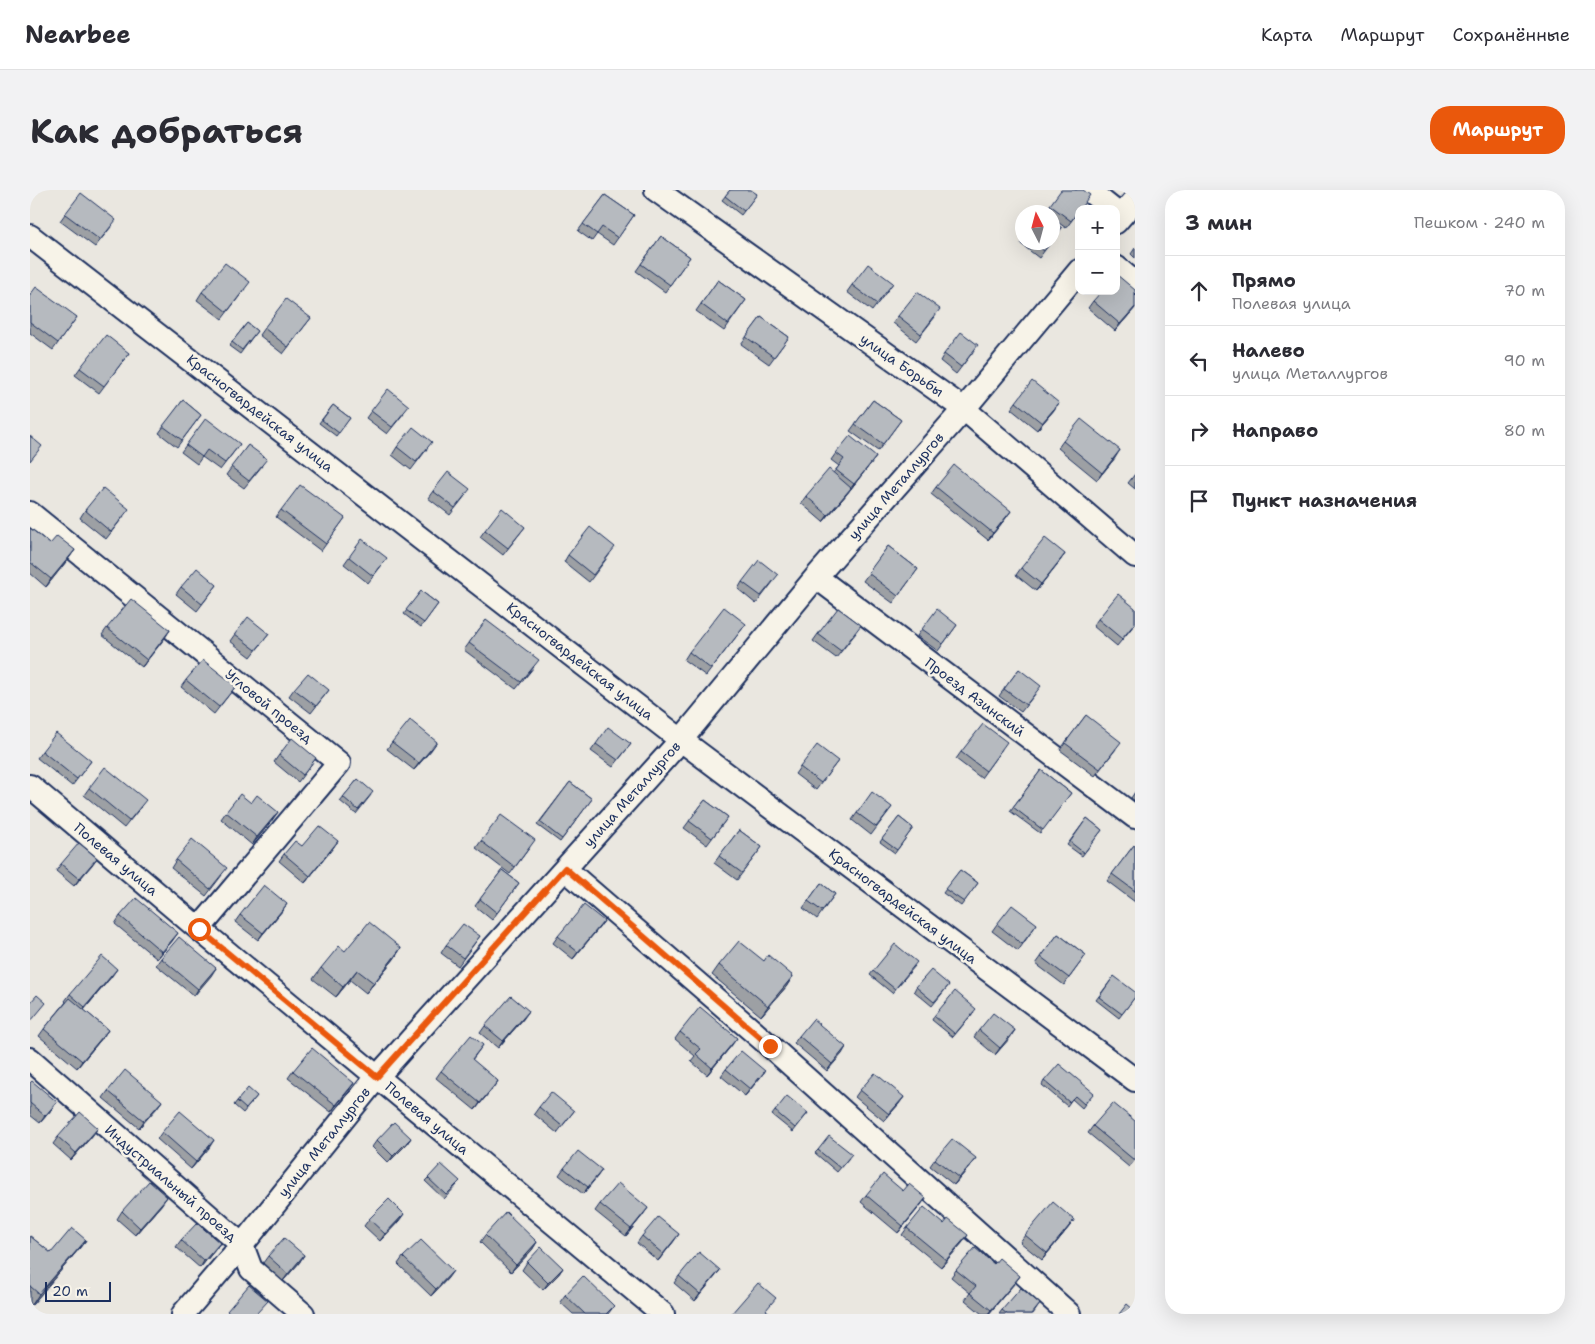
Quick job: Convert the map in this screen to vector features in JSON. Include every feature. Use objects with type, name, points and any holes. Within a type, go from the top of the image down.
[{"type":"street","name":"улица Борьбы","points":[[656,190],[964,409],[1135,556]]},
{"type":"street","points":[[1088,190],[1110,205]]},
{"type":"street","name":"Красногвардейская улица","points":[[30,236],[681,740],[1135,1080]]},
{"type":"street","points":[[1120,270],[1135,283]]},
{"type":"street","name":"улица Металлургов","points":[[183,1314],[242,1245],[377,1077],[681,740],[816,577],[964,409],[1075,276]]},
{"type":"street","name":"Угловой проезд","points":[[30,513],[339,763],[199,929]]},
{"type":"street","name":"Проезд Азинский","points":[[816,577],[1135,817]]},
{"type":"street","name":"Полевая улица","points":[[30,786],[199,929],[663,1314]]},
{"type":"street","points":[[565,868],[770,1046],[1069,1314]]},
{"type":"street","name":"Индустриальный проезд","points":[[30,1059],[242,1245],[251,1269],[302,1314]]},
{"type":"building","points":[[730,190],[751,190],[757,194],[744,211],[725,196]]},
{"type":"building","points":[[1061,190],[1083,190],[1090,195],[1083,205],[1075,205],[1075,216],[1071,221],[1060,213],[1060,205],[1050,205]]},
{"type":"building","points":[[81,193],[116,220],[100,240],[65,214]]},
{"type":"building","points":[[605,195],[634,215],[618,238],[602,227],[597,234],[583,224]]},
{"type":"building","points":[[661,236],[690,257],[670,285],[641,264]]},
{"type":"building","points":[[225,263],[250,282],[227,312],[202,292]]},
{"type":"building","points":[[868,264],[893,283],[877,304],[852,285]]},
{"type":"building","points":[[1120,277],[1135,290],[1135,307],[1120,324],[1093,301],[1098,295],[1120,295]]},
{"type":"building","points":[[718,280],[746,300],[728,324],[701,304]]},
{"type":"building","points":[[36,287],[77,317],[58,343],[30,322],[30,295]]},
{"type":"building","points":[[917,292],[940,309],[921,334],[898,316]]},
{"type":"building","points":[[286,299],[311,318],[288,347],[264,328]]},
{"type":"building","points":[[761,317],[789,337],[774,357],[746,337]]},
{"type":"building","points":[[247,323],[257,331],[242,350],[232,342]]},
{"type":"building","points":[[961,332],[978,345],[961,367],[944,354]]},
{"type":"building","points":[[106,335],[129,353],[104,386],[80,368]]},
{"type":"building","points":[[1032,381],[1059,403],[1042,423],[1016,402]]},
{"type":"building","points":[[388,389],[409,406],[392,427],[371,411]]},
{"type":"building","points":[[183,400],[201,415],[182,440],[163,426]]},
{"type":"building","points":[[873,400],[901,420],[883,444],[855,424]]},
{"type":"building","points":[[333,405],[350,418],[339,433],[322,420]]},
{"type":"building","points":[[206,418],[240,444],[225,463],[207,450],[202,457],[186,445]]},
{"type":"building","points":[[1081,419],[1120,450],[1102,473],[1063,441]]},
{"type":"building","points":[[413,427],[432,442],[416,462],[397,447]]},
{"type":"building","points":[[30,436],[42,446],[30,461]]},
{"type":"building","points":[[850,436],[876,457],[854,484],[836,470],[844,459],[836,453]]},
{"type":"building","points":[[248,445],[267,459],[249,481],[231,467]]},
{"type":"building","points":[[954,465],[1011,511],[993,533],[936,487]]},
{"type":"building","points":[[829,469],[851,488],[828,515],[806,496]]},
{"type":"building","points":[[448,472],[470,489],[455,508],[433,491]]},
{"type":"building","points":[[300,485],[345,518],[326,544],[281,510]]},
{"type":"building","points":[[103,488],[129,509],[111,532],[85,510]]},
{"type":"building","points":[[502,508],[525,527],[508,548],[485,530]]},
{"type":"building","points":[[590,527],[615,547],[593,575],[568,555]]},
{"type":"building","points":[[30,528],[50,544],[57,536],[75,550],[51,579],[30,562]]},
{"type":"building","points":[[1045,538],[1065,554],[1041,584],[1021,568]]},
{"type":"building","points":[[362,539],[387,558],[373,576],[349,557]]},
{"type":"building","points":[[888,546],[918,569],[898,596],[868,573]]},
{"type":"building","points":[[759,560],[778,575],[761,596],[742,582]]},
{"type":"building","points":[[197,568],[217,585],[202,604],[181,587]]},
{"type":"building","points":[[421,591],[438,604],[424,623],[406,610]]},
{"type":"building","points":[[1118,594],[1135,608],[1135,623],[1122,639],[1098,619]]},
{"type":"building","points":[[131,599],[170,630],[147,660],[107,628]]},
{"type":"building","points":[[724,607],[746,624],[711,669],[689,652]]},
{"type":"building","points":[[838,608],[861,625],[841,651],[818,634]]},
{"type":"building","points":[[937,609],[957,625],[943,644],[922,629]]},
{"type":"building","points":[[248,617],[269,634],[256,650],[235,634]]},
{"type":"building","points":[[486,620],[539,660],[521,682],[469,643]]},
{"type":"building","points":[[203,660],[236,686],[219,707],[186,680]]},
{"type":"building","points":[[1019,669],[1041,686],[1026,705],[1004,689]]},
{"type":"building","points":[[308,673],[329,690],[316,706],[294,689]]},
{"type":"building","points":[[1086,715],[1121,742],[1100,769],[1065,743]]},
{"type":"building","points":[[410,720],[437,742],[419,763],[392,742]]},
{"type":"building","points":[[983,724],[1007,742],[986,771],[961,752]]},
{"type":"building","points":[[608,727],[631,744],[618,760],[596,744]]},
{"type":"building","points":[[56,733],[91,761],[77,779],[42,751]]},
{"type":"building","points":[[292,738],[316,758],[303,775],[279,755]]},
{"type":"building","points":[[817,745],[838,761],[821,783],[800,767]]},
{"type":"building","points":[[105,767],[146,800],[129,821],[89,788]]},
{"type":"building","points":[[1041,770],[1071,793],[1043,830],[1013,807]]},
{"type":"building","points":[[358,779],[373,792],[358,810],[343,797]]},
{"type":"building","points":[[570,782],[592,799],[562,839],[540,822]]},
{"type":"building","points":[[872,792],[892,807],[876,827],[857,813]]},
{"type":"building","points":[[240,794],[251,803],[257,795],[278,812],[257,837],[226,812]]},
{"type":"building","points":[[705,800],[728,817],[712,838],[689,821]]},
{"type":"building","points":[[501,815],[535,840],[515,867],[481,841]]},
{"type":"building","points":[[899,817],[913,828],[897,850],[882,839]]},
{"type":"building","points":[[1087,818],[1102,830],[1084,853],[1070,842]]},
{"type":"building","points":[[319,826],[338,841],[310,876],[284,854],[295,841],[302,846]]},
{"type":"building","points":[[739,830],[762,847],[742,873],[719,856]]},
{"type":"building","points":[[192,839],[227,868],[210,889],[176,860]]},
{"type":"building","points":[[79,843],[97,858],[79,879],[61,864]]},
{"type":"building","points":[[1135,846],[1135,891],[1112,874]]},
{"type":"building","points":[[502,870],[519,883],[497,913],[480,899]]},
{"type":"building","points":[[960,870],[978,883],[964,902],[945,889]]},
{"type":"building","points":[[821,883],[835,894],[822,911],[808,901]]},
{"type":"building","points":[[264,885],[287,904],[263,933],[240,915]]},
{"type":"building","points":[[136,898],[178,933],[162,952],[120,916]]},
{"type":"building","points":[[584,905],[604,921],[578,952],[558,936]]},
{"type":"building","points":[[1012,905],[1037,924],[1022,944],[997,924]]},
{"type":"building","points":[[369,922],[401,948],[374,983],[357,970],[343,987],[321,968],[339,946],[345,951]]},
{"type":"building","points":[[463,924],[480,936],[463,958],[446,945]]},
{"type":"building","points":[[1058,934],[1086,955],[1069,978],[1041,957]]},
{"type":"building","points":[[179,937],[216,968],[198,989],[161,958]]},
{"type":"building","points":[[739,941],[764,961],[768,955],[793,976],[768,1006],[719,965]]},
{"type":"building","points":[[895,944],[917,962],[895,989],[873,971]]},
{"type":"building","points":[[102,956],[117,969],[85,1007],[70,994]]},
{"type":"building","points":[[931,970],[949,985],[934,1002],[916,987]]},
{"type":"building","points":[[1114,976],[1135,992],[1135,997],[1122,1014],[1099,997]]},
{"type":"building","points":[[955,991],[976,1009],[955,1034],[934,1016]]},
{"type":"building","points":[[37,995],[46,1003],[31,1021],[30,1003]]},
{"type":"building","points":[[511,996],[529,1011],[503,1041],[485,1026]]},
{"type":"building","points":[[70,998],[108,1030],[82,1061],[44,1029]]},
{"type":"building","points":[[700,1007],[737,1038],[712,1068],[696,1054],[701,1049],[680,1032]]},
{"type":"building","points":[[993,1013],[1015,1030],[1000,1048],[979,1030]]},
{"type":"building","points":[[813,1019],[846,1047],[832,1064],[799,1036]]},
{"type":"building","points":[[471,1035],[483,1045],[472,1059],[498,1081],[480,1103],[441,1071]]},
{"type":"building","points":[[312,1048],[354,1083],[336,1105],[293,1071]]},
{"type":"building","points":[[741,1051],[765,1071],[750,1089],[726,1069]]},
{"type":"building","points":[[1059,1064],[1094,1093],[1084,1104],[1075,1096],[1069,1102],[1044,1081]]},
{"type":"building","points":[[125,1070],[162,1101],[144,1121],[108,1091]]},
{"type":"building","points":[[875,1073],[904,1097],[889,1114],[860,1090]]},
{"type":"building","points":[[32,1081],[57,1102],[45,1116],[30,1103],[30,1083]]},
{"type":"building","points":[[248,1088],[257,1096],[246,1109],[237,1101]]},
{"type":"building","points":[[551,1092],[574,1111],[562,1126],[539,1107]]},
{"type":"building","points":[[787,1096],[808,1113],[795,1128],[775,1111]]},
{"type":"building","points":[[1113,1103],[1135,1121],[1134,1160],[1093,1126]]},
{"type":"building","points":[[180,1111],[214,1140],[196,1162],[162,1132]]},
{"type":"building","points":[[80,1112],[98,1128],[76,1153],[58,1137]]},
{"type":"building","points":[[394,1122],[411,1138],[393,1156],[377,1140]]},
{"type":"building","points":[[829,1136],[852,1154],[840,1168],[818,1150]]},
{"type":"building","points":[[952,1139],[976,1158],[959,1178],[935,1159]]},
{"type":"building","points":[[578,1151],[602,1170],[588,1187],[564,1168]]},
{"type":"building","points":[[441,1164],[460,1181],[446,1195],[428,1178]]},
{"type":"building","points":[[883,1174],[903,1191],[909,1184],[926,1198],[903,1226],[866,1195]]},
{"type":"building","points":[[149,1181],[167,1197],[140,1228],[122,1211]]},
{"type":"building","points":[[618,1183],[648,1208],[631,1229],[600,1204]]},
{"type":"building","points":[[389,1199],[404,1214],[385,1234],[369,1219]]},
{"type":"building","points":[[1053,1202],[1074,1220],[1047,1253],[1025,1235]]},
{"type":"building","points":[[924,1207],[944,1224],[948,1219],[968,1235],[946,1260],[907,1228]]},
{"type":"building","points":[[506,1212],[537,1242],[516,1265],[485,1235]]},
{"type":"building","points":[[658,1217],[679,1234],[663,1254],[642,1236]]},
{"type":"building","points":[[197,1223],[220,1243],[204,1261],[181,1240]]},
{"type":"building","points":[[72,1228],[86,1240],[39,1294],[30,1286],[30,1236],[51,1253]]},
{"type":"building","points":[[284,1238],[304,1255],[288,1274],[268,1256]]},
{"type":"building","points":[[421,1240],[453,1271],[436,1289],[403,1257]]},
{"type":"building","points":[[541,1247],[563,1268],[548,1283],[527,1262]]},
{"type":"building","points":[[975,1248],[994,1264],[999,1258],[1020,1276],[991,1310],[970,1293],[976,1286],[956,1270]]},
{"type":"building","points":[[699,1252],[720,1270],[700,1294],[679,1276]]},
{"type":"building","points":[[583,1276],[614,1306],[606,1314],[585,1314],[565,1295]]},
{"type":"building","points":[[758,1283],[776,1298],[766,1310],[771,1314],[731,1314]]},
{"type":"building","points":[[249,1285],[268,1301],[256,1314],[230,1314],[227,1311]]},
{"type":"building","points":[[1021,1288],[1040,1304],[1032,1314],[1007,1314],[1002,1310]]},
{"type":"building","points":[[1127,1304],[1135,1311],[1135,1314],[1119,1314]]},
{"type":"route","points":[[199,929],[377,1077],[565,868],[770,1046]]}]
